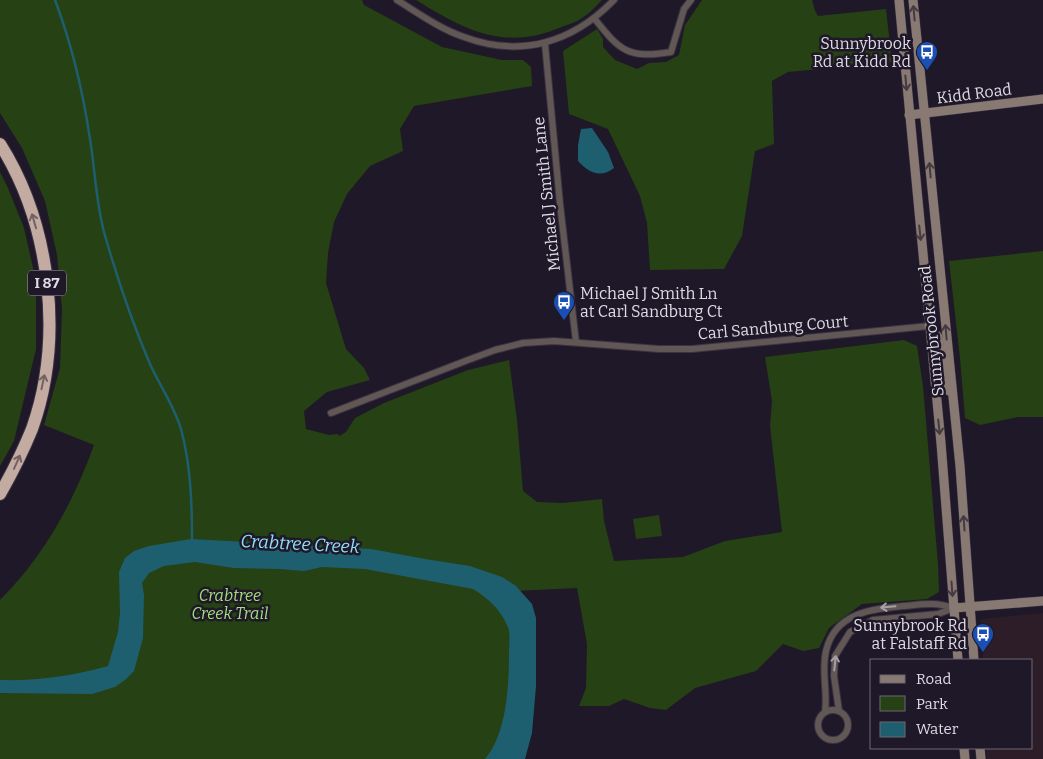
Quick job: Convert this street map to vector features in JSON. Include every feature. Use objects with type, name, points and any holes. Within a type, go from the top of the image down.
[{"type":"highway","name":"I 87","points":[[0,144],[18,178],[31,210],[43,252],[48,289],[49,331],[45,372],[38,406],[31,429],[13,472],[0,494]]},
{"type":"main road","name":"Sunnybrook Road","points":[[899,0],[942,451],[958,659]]},
{"type":"main road","name":"Sunnybrook Road","points":[[913,0],[960,466],[974,659]]},
{"type":"main road","name":"Kidd Road","points":[[909,115],[1043,99]]},
{"type":"main road","points":[[929,326],[938,337],[945,384],[952,398]]},
{"type":"main road","points":[[954,608],[1043,601]]},
{"type":"street","points":[[397,0],[464,38],[499,46],[544,44],[561,38],[594,18],[614,0]]},
{"type":"street","points":[[594,18],[612,42],[630,52],[650,55],[671,52],[684,9],[691,0]]},
{"type":"street","name":"Michael J Smith Lane","points":[[544,44],[576,342]]},
{"type":"street","name":"Carl Sandburg Court","points":[[332,413],[495,350],[523,343],[554,341],[659,349],[692,349],[929,326]]},
{"type":"street","points":[[825,712],[823,668],[826,649],[833,634],[845,621],[859,612],[878,608],[938,603],[954,608]]},
{"type":"street","points":[[839,711],[830,710],[819,718],[818,727],[822,735],[832,740],[842,737],[848,728],[846,718],[839,711],[834,676],[835,656],[850,632],[872,620],[938,614],[954,608]]},
{"type":"shaded area","points":[[1043,613],[1043,759],[987,759],[987,749],[1033,749],[1033,659],[983,659],[981,619]]},
{"type":"green space","name":"Crabtree Creek Trail","points":[[0,0],[362,0],[364,5],[442,47],[502,60],[523,60],[531,67],[532,86],[414,106],[400,129],[403,151],[370,166],[347,194],[334,222],[328,253],[326,283],[346,349],[364,368],[370,380],[327,392],[304,411],[306,429],[329,435],[338,434],[339,436],[346,432],[355,418],[384,403],[468,370],[509,360],[517,420],[523,491],[537,502],[563,503],[602,499],[604,521],[614,561],[683,557],[725,541],[782,532],[770,426],[772,401],[765,357],[904,340],[917,346],[923,386],[939,592],[927,599],[862,604],[829,628],[819,648],[803,651],[783,644],[756,671],[695,688],[666,710],[650,708],[624,699],[609,706],[579,706],[586,688],[587,644],[577,588],[515,591],[514,759],[0,759],[0,600],[44,547],[56,528],[77,488],[94,445],[44,425],[60,368],[62,309],[57,255],[45,201],[22,148],[0,113]]},
{"type":"green space","points":[[416,0],[602,0],[587,14],[573,23],[543,34],[505,37],[470,29]]},
{"type":"green space","points":[[702,0],[812,0],[818,16],[886,9],[892,62],[788,72],[772,81],[774,144],[755,151],[742,236],[724,269],[650,270],[647,223],[640,196],[608,129],[569,114],[563,51],[597,29],[603,39],[603,47],[615,60],[637,69],[649,63],[666,62],[679,55],[685,25]]},
{"type":"green space","points":[[0,172],[24,228],[36,281],[36,349],[14,441],[0,466]]},
{"type":"green space","points":[[1043,251],[1043,417],[1018,417],[980,425],[965,418],[949,261]]},
{"type":"green space","points":[[659,515],[662,536],[636,539],[633,519]]},
{"type":"water","points":[[592,128],[608,152],[614,168],[604,173],[594,173],[578,161],[581,129]]},
{"type":"water","points":[[191,539],[371,549],[470,566],[502,577],[516,586],[532,604],[536,618],[536,686],[532,733],[525,759],[485,759],[498,736],[507,693],[509,631],[497,609],[489,600],[473,589],[365,569],[322,567],[304,571],[234,568],[195,562],[164,566],[149,573],[142,583],[144,595],[143,638],[134,671],[125,680],[115,687],[92,694],[0,693],[0,680],[28,680],[55,677],[82,673],[108,666],[118,632],[120,613],[119,572],[125,558],[134,551],[149,546]]},
{"type":"waterway","points":[[55,0],[72,51],[84,104],[104,232],[125,300],[143,348],[175,412],[181,429],[189,471],[192,542]]},
{"type":"place","name":"Sunnybrook Rd at Kidd Rd","points":[[927,71]]},
{"type":"place","name":"Michael J Smith Ln at Carl Sandburg Ct","points":[[564,321]]},
{"type":"place","name":"Sunnybrook Rd at Falstaff Rd","points":[[983,653]]},
{"type":"water label","name":"Crabtree Creek","points":[[300,544]]}]
